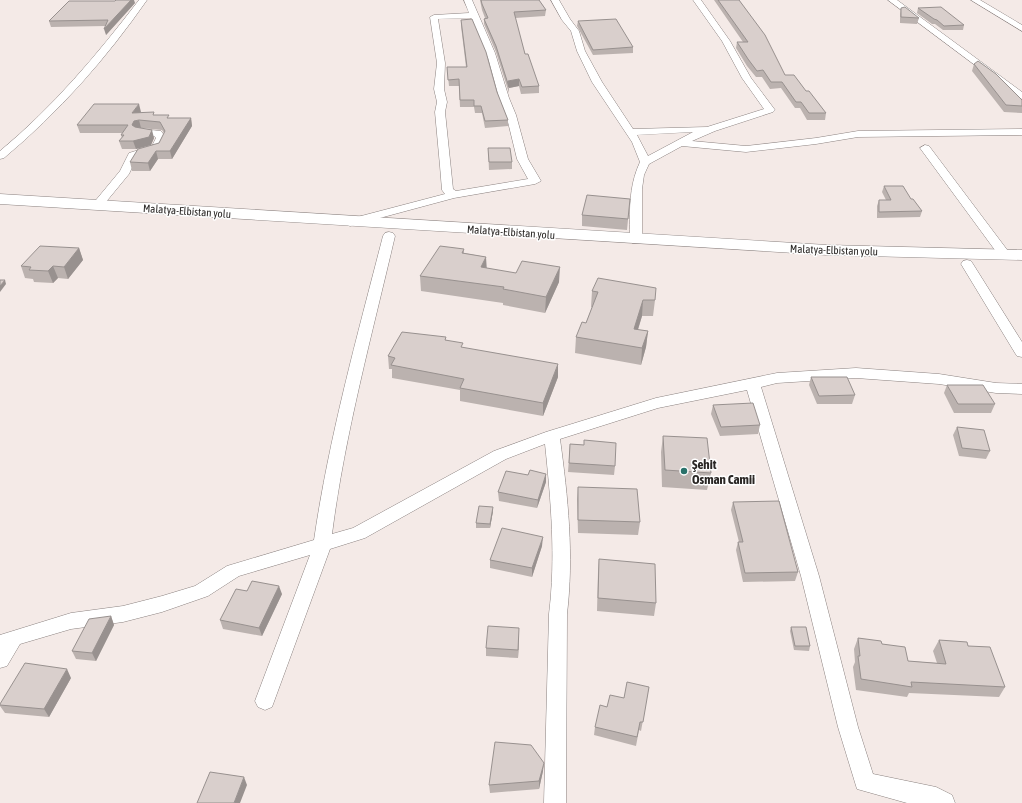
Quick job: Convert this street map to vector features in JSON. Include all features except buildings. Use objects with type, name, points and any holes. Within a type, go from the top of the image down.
[{"type":"main road","name":"Malatya-Elbistan yolu","points":[[0,199],[636,240],[827,250],[1022,255]]},
{"type":"main road","name":"Malatya-Elbistan yolu","points":[[0,211],[706,255],[1022,266]]},
{"type":"street","points":[[0,156],[26,136],[68,93],[111,43],[143,0]]},
{"type":"street","points":[[350,222],[453,195],[535,181],[528,173],[516,142],[511,116],[486,38],[473,15],[468,0]]},
{"type":"street","points":[[555,0],[566,20],[575,31],[582,51],[597,82],[638,142],[646,162]]},
{"type":"street","points":[[636,240],[636,189],[639,175],[646,162],[682,142],[711,129],[770,110],[747,78],[726,41],[697,0]]},
{"type":"street","points":[[892,0],[1022,96]]},
{"type":"street","points":[[975,0],[1022,29]]},
{"type":"street","points":[[453,195],[448,190],[445,166],[440,112],[442,102],[439,89],[441,63],[434,17],[473,15]]},
{"type":"street","points":[[630,132],[711,129]]},
{"type":"street","points":[[97,206],[125,172],[133,155],[156,148],[161,138],[157,133],[142,132]]},
{"type":"street","points":[[682,142],[746,149],[816,141],[858,134],[1022,132]]},
{"type":"street","points":[[925,148],[1004,254]]},
{"type":"street","points":[[264,700],[322,545],[330,487],[342,428],[389,236]]},
{"type":"street","points":[[967,264],[1022,353]]},
{"type":"street","points":[[0,660],[6,641],[71,621],[123,614],[162,604],[201,591],[233,571],[359,533],[500,455],[552,436],[656,403],[777,378],[856,373],[939,378],[996,388],[1022,389]]},
{"type":"street","points":[[753,384],[810,576],[848,728],[865,782],[936,798],[944,803]]},
{"type":"street","points":[[552,436],[559,495],[562,583],[558,614],[555,803]]},
{"type":"place","name":"Şehit Osman Camii","points":[[684,471]]}]
